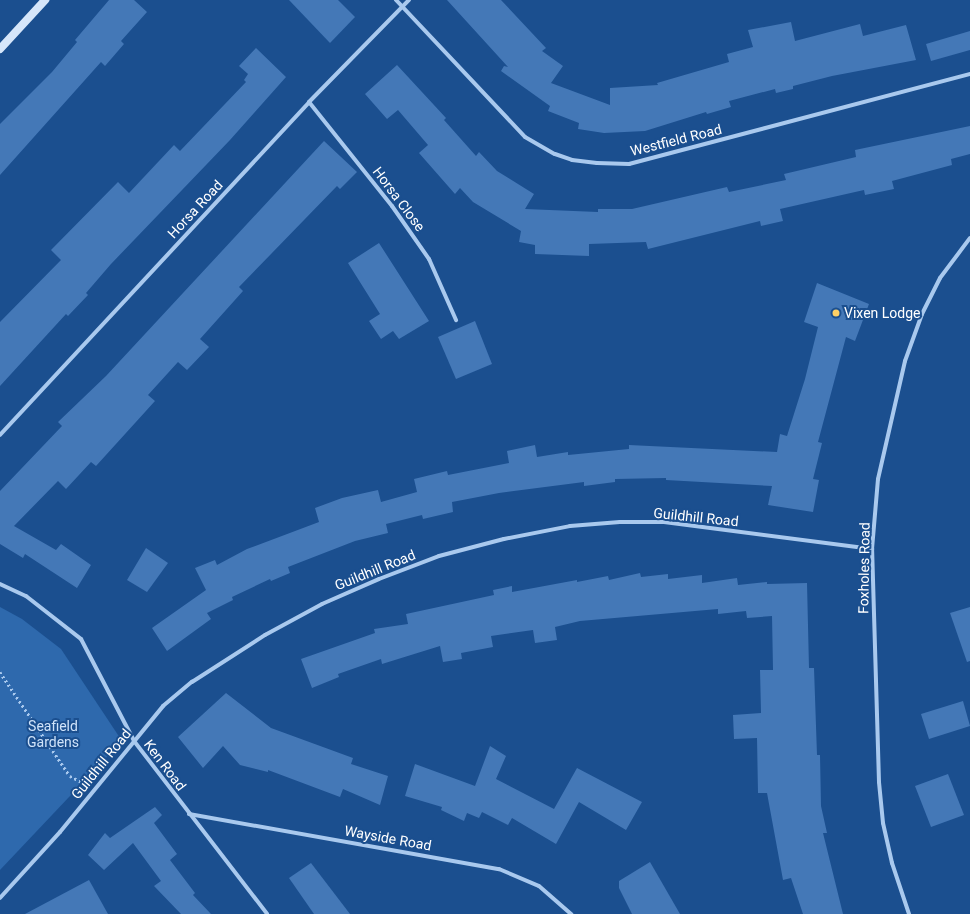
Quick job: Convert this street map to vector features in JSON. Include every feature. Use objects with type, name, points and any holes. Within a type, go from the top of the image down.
[{"type":"street","points":[[0,49],[45,0]]},
{"type":"street","name":"Westfield Road","points":[[396,0],[525,137],[555,154],[572,160],[597,164],[629,164],[970,74]]},
{"type":"street","name":"Horsa Road","points":[[0,435],[309,102],[409,0]]},
{"type":"street","name":"Horsa Close","points":[[309,102],[392,206],[429,259],[456,320]]},
{"type":"street","name":"Foxholes Road","points":[[909,914],[892,863],[883,823],[875,698],[872,549],[878,479],[904,361],[922,314],[940,278],[970,238]]},
{"type":"street","name":"Guildhill Road","points":[[0,898],[60,832],[163,706],[192,682],[265,635],[322,604],[439,556],[570,526],[620,522],[664,522],[872,549]]},
{"type":"street","name":"Ken Road","points":[[0,584],[26,596],[81,639],[134,741],[188,814],[267,914]]},
{"type":"street","name":"Wayside Road","points":[[188,814],[499,869],[539,886],[571,914]]},
{"type":"path","points":[[0,672],[70,776],[96,788]]},
{"type":"green space","name":"Seafield Gardens","points":[[0,607],[22,619],[61,649],[122,741],[0,870]]},
{"type":"building","points":[[109,0],[134,0],[147,12],[121,41],[124,44],[105,66],[101,62],[0,175],[0,124],[52,72],[77,42],[75,40]]},
{"type":"building","points":[[289,0],[338,0],[355,17],[330,43]]},
{"type":"building","points":[[447,0],[501,0],[546,48],[542,51],[563,66],[551,83],[610,105],[610,88],[658,85],[657,83],[729,62],[727,54],[753,47],[748,30],[791,22],[795,41],[860,24],[863,36],[906,25],[916,60],[832,76],[793,86],[793,89],[776,93],[775,89],[729,101],[731,107],[707,114],[706,112],[645,131],[604,133],[578,129],[579,123],[548,111],[550,106],[501,71],[504,66],[508,67]]},
{"type":"building","points":[[970,31],[970,50],[931,61],[926,44]]},
{"type":"building","points":[[256,48],[286,77],[230,140],[111,264],[86,293],[88,295],[68,316],[66,314],[0,386],[0,322],[61,260],[51,250],[118,182],[129,193],[174,145],[180,151],[246,82],[244,80],[248,74],[239,66]]},
{"type":"building","points":[[397,65],[446,118],[444,120],[476,156],[479,152],[497,171],[534,194],[525,209],[598,212],[598,209],[632,209],[727,187],[729,192],[786,180],[784,174],[856,157],[855,150],[970,126],[970,154],[951,159],[952,165],[892,181],[894,189],[865,195],[864,190],[780,209],[783,221],[761,226],[760,221],[648,249],[646,242],[589,244],[589,256],[535,254],[535,245],[519,242],[521,231],[473,202],[460,188],[455,194],[419,153],[428,145],[398,110],[387,119],[365,94]]},
{"type":"building","points":[[324,141],[357,172],[340,189],[337,186],[239,287],[243,291],[200,339],[209,347],[187,370],[178,362],[148,395],[155,401],[96,466],[91,462],[66,489],[58,481],[14,526],[56,550],[61,544],[91,565],[77,588],[25,554],[23,558],[0,544],[0,491],[62,426],[58,422],[106,376]]},
{"type":"building","points":[[379,243],[429,321],[399,339],[393,331],[381,339],[369,321],[380,314],[348,263]]},
{"type":"building","points":[[817,283],[869,304],[855,341],[846,337],[818,442],[822,443],[813,479],[819,480],[813,512],[768,505],[772,486],[666,480],[666,478],[615,479],[615,482],[584,486],[584,482],[499,493],[452,502],[453,512],[423,519],[422,515],[386,524],[388,533],[355,541],[288,567],[290,573],[271,581],[270,579],[232,597],[233,600],[207,613],[211,619],[167,651],[152,628],[206,590],[195,568],[215,560],[217,565],[247,549],[319,522],[315,508],[342,498],[378,490],[381,502],[417,492],[414,479],[447,471],[448,475],[509,463],[507,451],[535,445],[537,457],[568,452],[568,455],[629,449],[629,445],[777,452],[780,434],[787,436],[805,379],[818,327],[804,322]]},
{"type":"building","points":[[475,321],[492,364],[456,379],[438,337]]},
{"type":"building","points":[[146,548],[168,563],[147,592],[127,580]]},
{"type":"building","points":[[640,573],[641,577],[668,574],[668,579],[702,575],[702,583],[737,578],[738,585],[767,582],[767,584],[807,583],[809,668],[814,668],[817,755],[820,755],[821,806],[827,833],[823,833],[843,914],[803,914],[791,878],[783,880],[767,793],[758,793],[757,738],[734,739],[733,715],[761,713],[760,670],[773,670],[772,616],[747,618],[746,611],[718,614],[718,609],[580,621],[555,627],[557,640],[535,643],[533,630],[491,636],[493,647],[461,653],[462,659],[443,662],[440,646],[382,664],[381,659],[338,674],[339,677],[312,688],[301,659],[375,633],[374,629],[408,624],[406,614],[494,595],[493,590],[512,586],[512,592],[608,576],[609,580]]},
{"type":"building","points":[[970,607],[970,661],[967,662],[950,613]]},
{"type":"building","points":[[226,693],[271,728],[353,758],[351,764],[388,776],[380,805],[343,789],[340,797],[268,770],[268,772],[240,765],[223,746],[203,768],[178,737]]},
{"type":"building","points":[[963,701],[970,726],[929,739],[921,714]]},
{"type":"building","points":[[490,746],[506,756],[496,779],[554,809],[577,768],[642,802],[626,830],[579,802],[556,844],[512,818],[508,825],[482,812],[479,818],[467,813],[464,821],[441,810],[442,807],[405,796],[415,764],[475,786]]},
{"type":"building","points":[[948,774],[964,815],[931,827],[915,786]]},
{"type":"building","points":[[155,807],[162,815],[154,823],[177,854],[170,860],[195,893],[193,895],[211,914],[181,914],[154,886],[161,881],[133,843],[104,870],[88,855],[105,833],[110,838]]},
{"type":"building","points":[[650,862],[680,914],[632,914],[619,888],[619,881]]},
{"type":"building","points":[[311,863],[350,914],[314,914],[289,878]]},
{"type":"building","points":[[89,880],[108,914],[25,914]]},
{"type":"place","name":"Vixen Lodge","points":[[836,313]]}]
